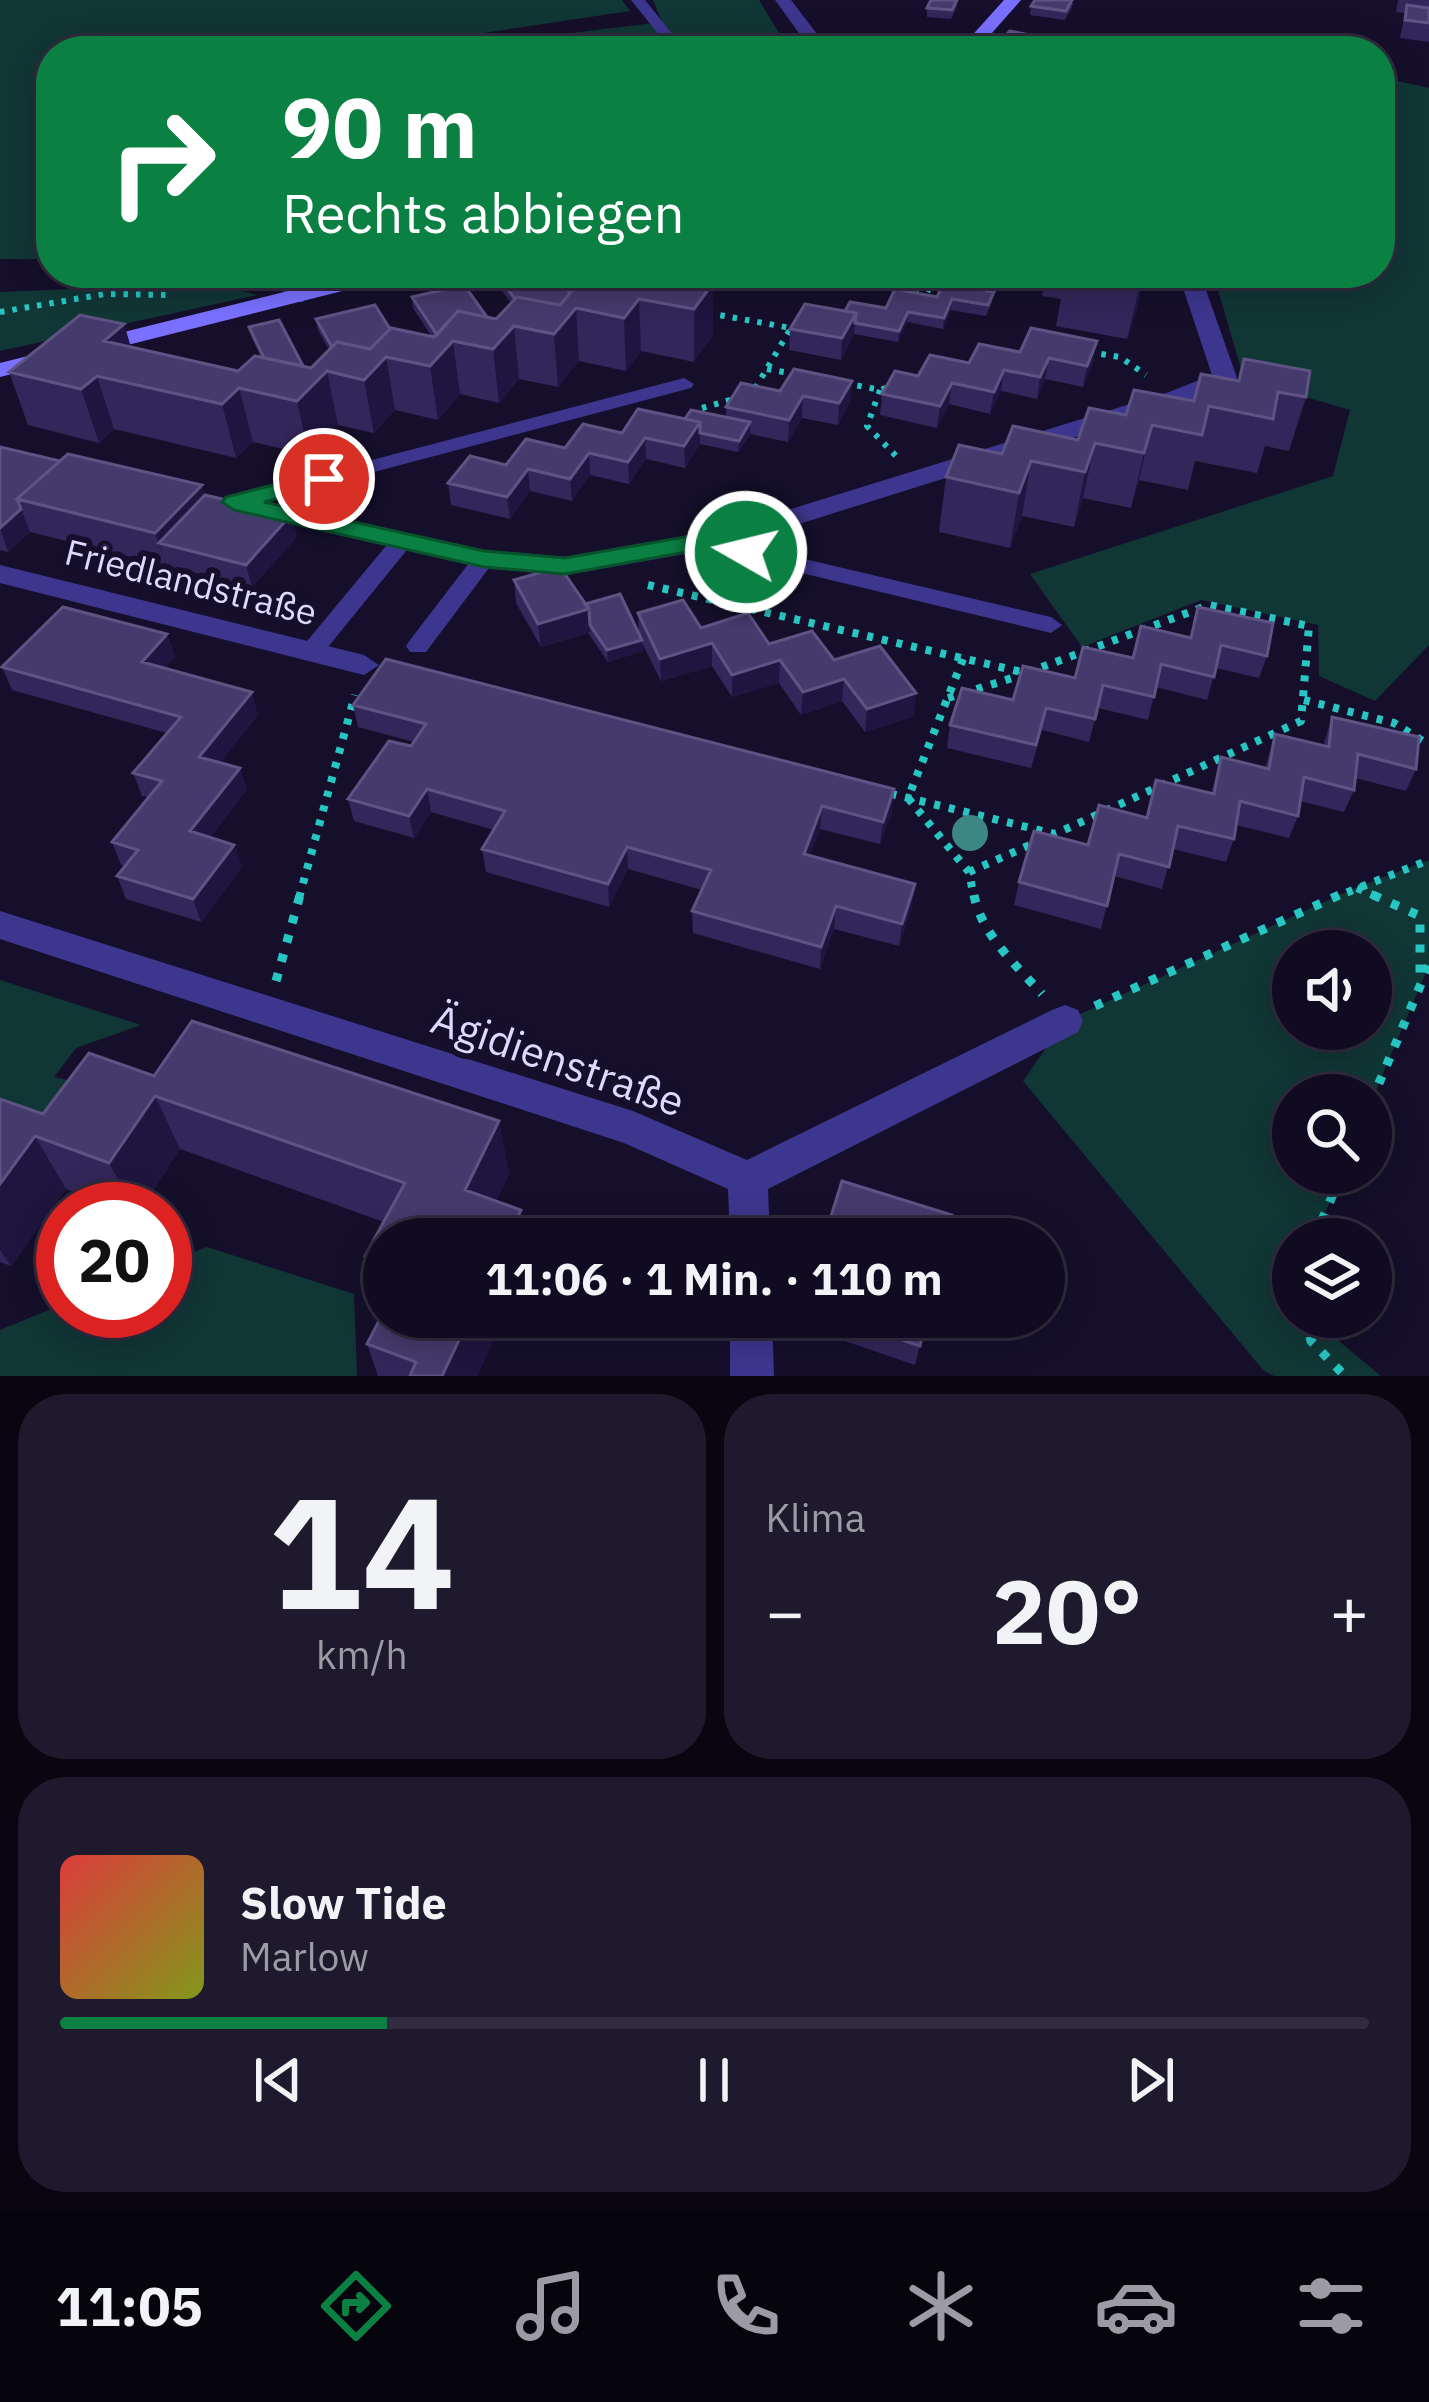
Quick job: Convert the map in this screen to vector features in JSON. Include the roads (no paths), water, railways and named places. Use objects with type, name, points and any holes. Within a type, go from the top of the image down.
[{"type":"street","points":[[783,0],[810,36]]},
{"type":"street","points":[[980,36],[1012,0]]},
{"type":"street","points":[[293,288],[295,297]]},
{"type":"street","points":[[0,370],[329,288]]},
{"type":"street","points":[[223,500],[484,559],[565,566],[702,542],[1178,397],[1225,378],[1194,288]]},
{"type":"street","name":"Friedlandstraße","points":[[0,574],[364,665]]},
{"type":"street","name":"Ägidienstraße","points":[[0,925],[633,1127],[748,1179]]},
{"type":"street","points":[[749,1218],[748,1179],[1065,1021]]},
{"type":"street","points":[[751,1338],[752,1376]]},
{"type":"lane","points":[[638,0],[667,36]]},
{"type":"lane","points":[[223,500],[684,384]]},
{"type":"lane","points":[[310,652],[403,540]]},
{"type":"lane","points":[[702,542],[1051,625]]},
{"type":"lane","points":[[418,646],[484,559]]}]
